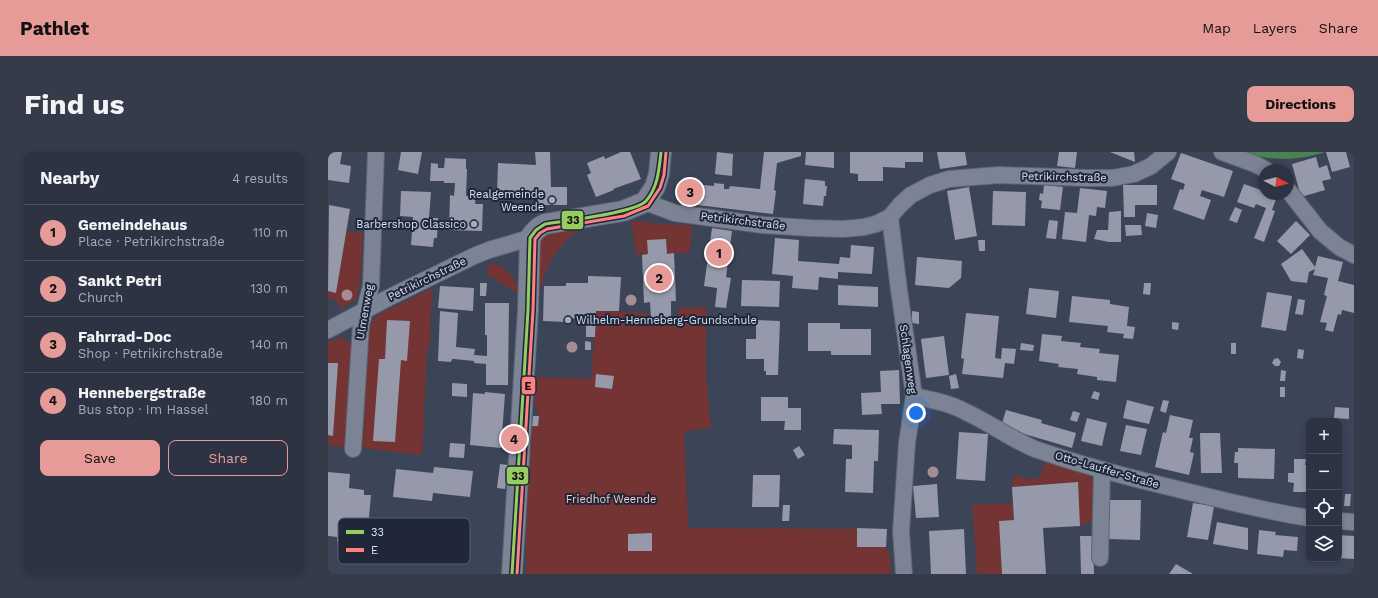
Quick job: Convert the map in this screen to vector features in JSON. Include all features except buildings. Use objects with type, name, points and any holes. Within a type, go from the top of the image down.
[{"type":"street","name":"Ulmenweg","points":[[353,449],[361,325],[371,286],[376,152]]},
{"type":"street","points":[[645,202],[655,187],[659,174],[661,152]]},
{"type":"street","name":"Petrikirchstraße","points":[[328,330],[474,256],[530,238],[533,232],[545,224],[623,211],[645,202],[674,213],[763,225],[810,228],[864,227],[876,224],[890,217],[911,195],[930,185],[949,179],[999,175],[1112,178],[1134,174],[1151,166],[1168,152]]},
{"type":"street","points":[[1222,152],[1258,166]]},
{"type":"street","points":[[1294,198],[1320,231],[1339,247],[1354,255]]},
{"type":"street","name":"Schlagenweg","points":[[890,217],[900,303],[914,396],[907,443],[901,531],[904,574]]},
{"type":"street","points":[[512,574],[528,310],[530,238]]},
{"type":"street","name":"Otto-Lauffer-Straße","points":[[914,396],[941,402],[959,409],[1014,440],[1036,449],[1102,470],[1222,501],[1306,517]]},
{"type":"street","points":[[1100,558],[1102,470]]},
{"type":"street","points":[[1342,521],[1354,522]]},
{"type":"green space","points":[[329,205],[350,209],[346,232],[363,232],[358,295],[355,300],[341,309],[336,300],[328,298]]},
{"type":"green space","points":[[631,221],[692,226],[690,252],[667,254],[666,239],[648,240],[648,254],[636,255]]},
{"type":"green space","points":[[583,227],[563,244],[554,256],[543,279],[538,297],[539,244],[548,234]]},
{"type":"green space","points":[[495,264],[508,272],[517,284],[519,294],[487,274],[488,265]]},
{"type":"green space","points":[[433,288],[430,320],[431,335],[427,353],[422,455],[362,448],[370,326],[375,317]]},
{"type":"green space","name":"Friedhof Weende","points":[[706,307],[706,379],[711,428],[684,431],[688,528],[887,529],[886,547],[890,556],[891,574],[526,574],[526,532],[532,426],[538,426],[539,416],[535,407],[536,377],[591,379],[596,311],[647,313],[649,322],[678,320],[677,308]]},
{"type":"green space","points":[[338,338],[347,340],[352,348],[346,443],[344,447],[328,445],[328,342]]},
{"type":"green space","points":[[1046,459],[1088,475],[1097,482],[1097,519],[1080,526],[1077,482],[1012,487],[1014,475],[1026,479],[1039,478]]},
{"type":"green space","points":[[1013,503],[1014,520],[999,521],[1002,574],[977,574],[972,505]]},
{"type":"shaded area","points":[[1239,152],[1325,152],[1292,159],[1282,159],[1261,157]]},
{"type":"transit line","name":"33","points":[[512,574],[528,310],[530,238],[536,230],[545,224],[614,213],[639,205],[646,201],[653,190],[659,172],[661,152]]},
{"type":"transit line","name":"E","points":[[517,574],[533,310],[535,239],[540,233],[547,229],[624,216],[648,206],[660,188],[664,175],[666,152]]},
{"type":"place","name":"Fahrrad-Doc","points":[[690,192]]},
{"type":"place","name":"Realgemeinde Weende","points":[[552,200]]},
{"type":"place","name":"Barbershop Classico","points":[[474,224]]},
{"type":"place","name":"Gemeindehaus","points":[[719,253]]},
{"type":"place","name":"Sankt Petri","points":[[659,278]]},
{"type":"place","name":"Wilhelm-Henneberg-Grundschule","points":[[568,320]]},
{"type":"place","name":"Hennebergstraße","points":[[514,439]]}]
